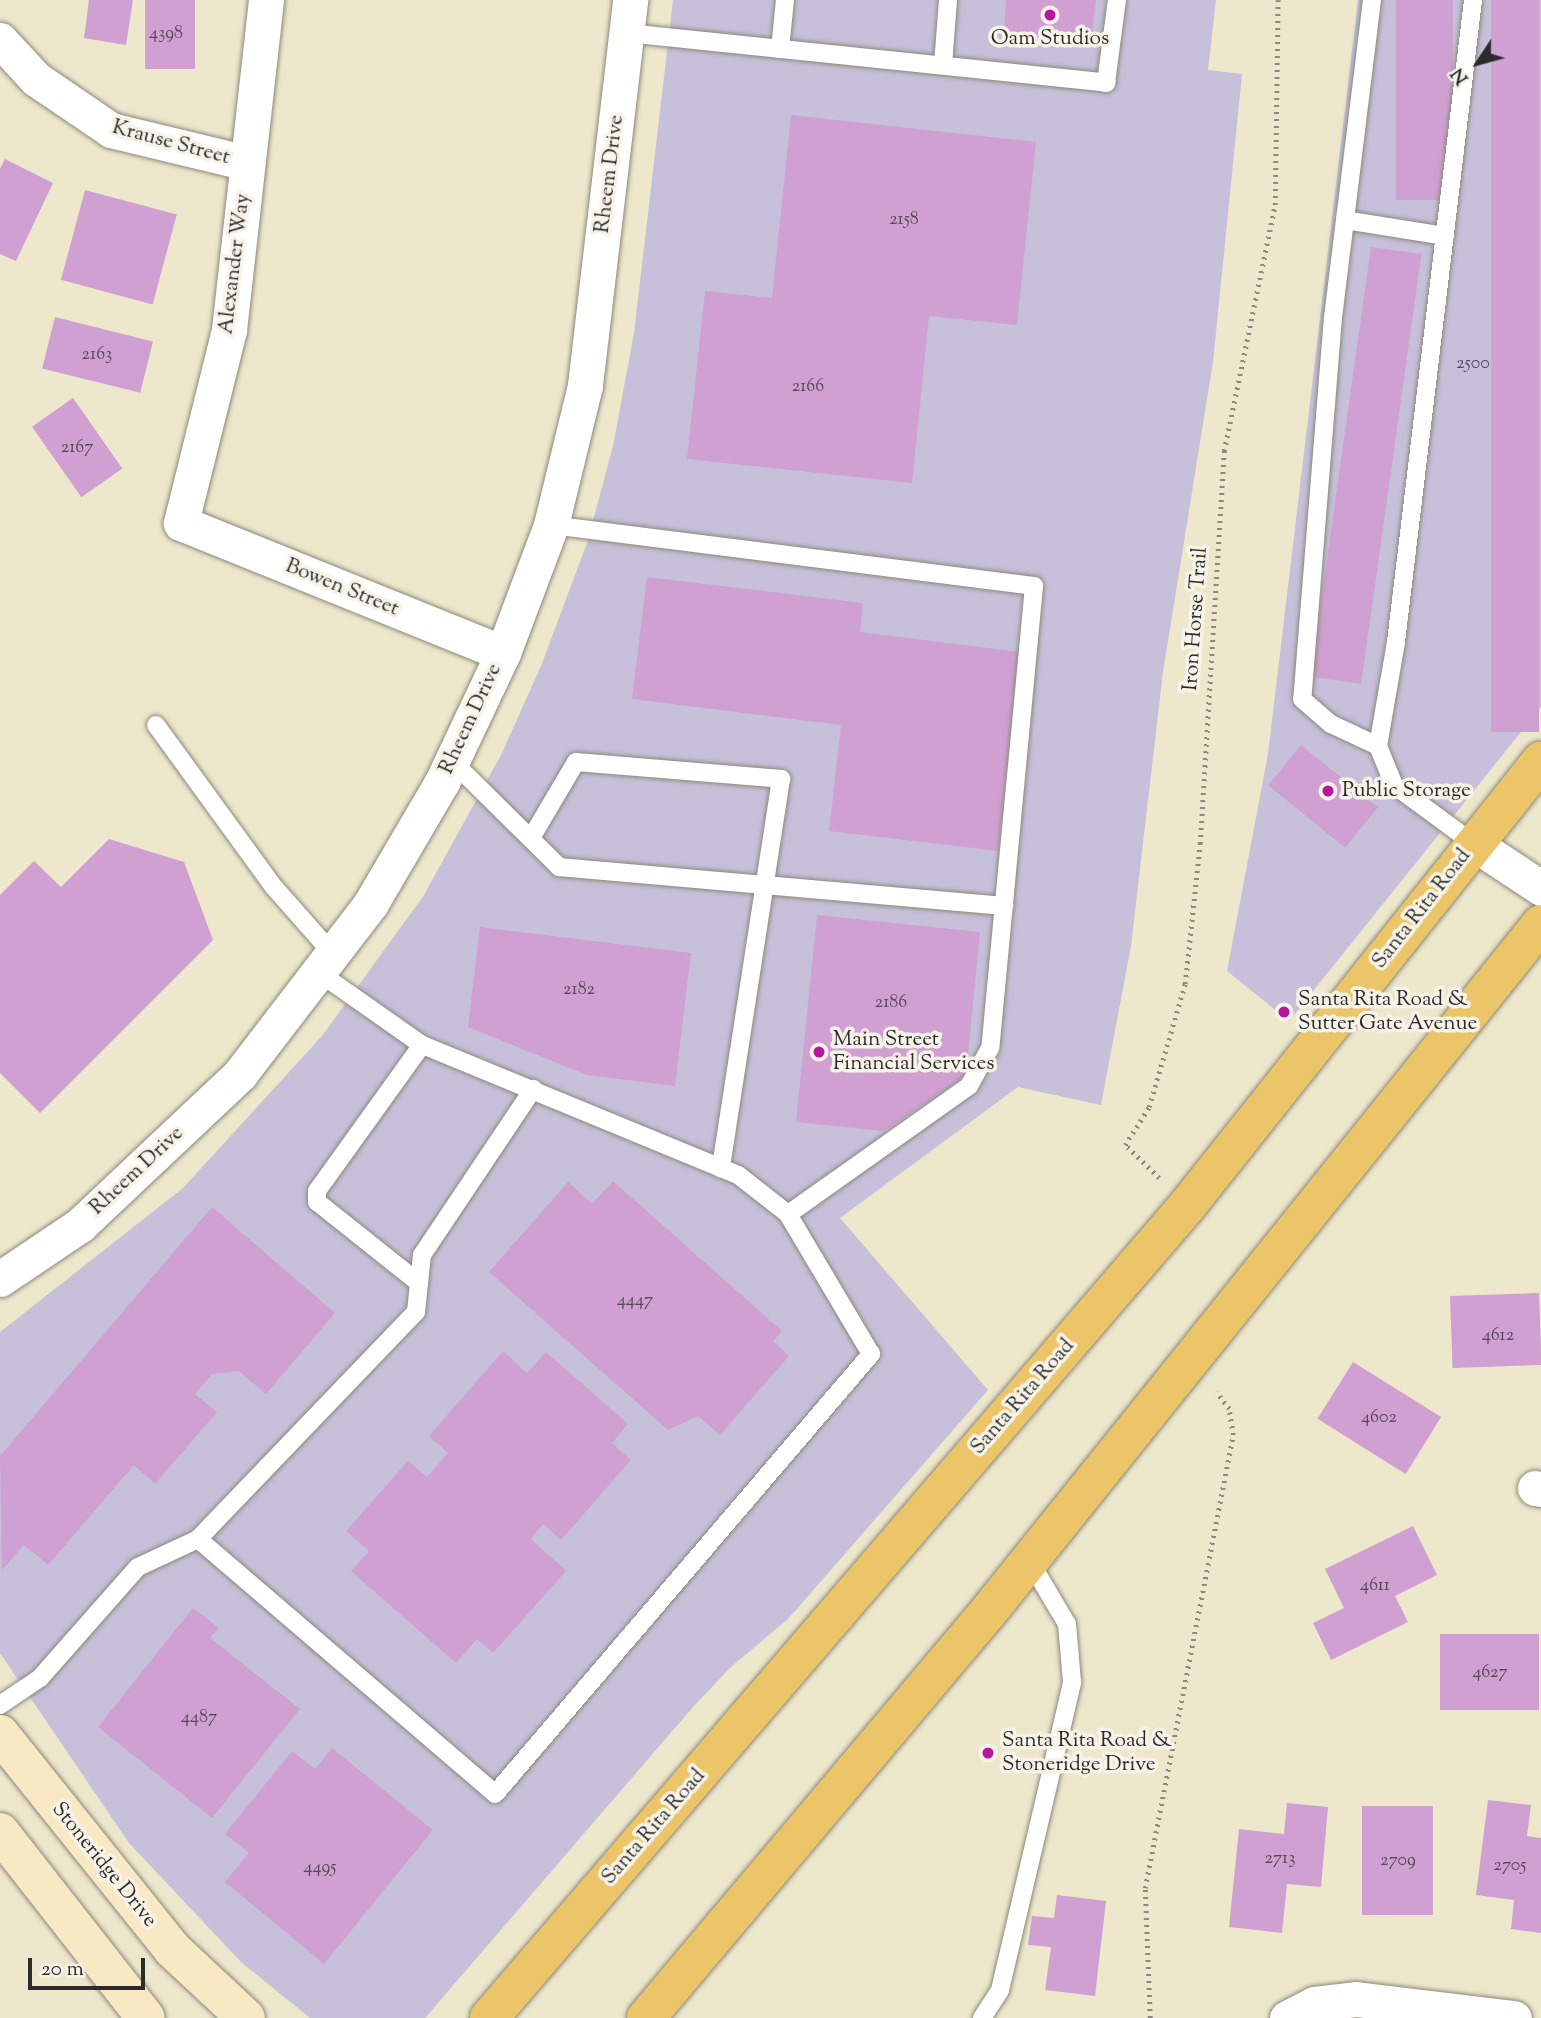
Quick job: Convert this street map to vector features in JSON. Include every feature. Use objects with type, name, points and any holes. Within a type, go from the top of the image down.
[{"type":"main road","name":"Santa Rita Road","points":[[489,2018],[1187,1206],[1473,843],[1541,761]]},
{"type":"main road","points":[[646,2018],[1029,1560],[1541,924]]},
{"type":"main road","name":"Stoneridge Drive","points":[[0,1734],[172,1950],[246,2018]]},
{"type":"main road","points":[[0,1832],[146,2018]]},
{"type":"street","name":"Alexander Way","points":[[181,523],[229,330],[266,0]]},
{"type":"street","name":"Rheem Drive","points":[[0,1279],[80,1225],[240,1074],[371,903],[452,761],[503,653],[551,526],[585,385],[628,16]]},
{"type":"street","name":"Krause Street","points":[[0,40],[36,79],[111,130],[247,163]]},
{"type":"street","name":"Bowen Street","points":[[181,523],[503,653]]},
{"type":"street","points":[[1473,843],[1541,888]]},
{"type":"street","points":[[1287,2018],[1314,2004],[1356,1999],[1514,2018]]},
{"type":"lane","points":[[780,49],[785,0]]},
{"type":"lane","points":[[943,65],[948,0]]},
{"type":"lane","points":[[628,16],[780,49],[1106,83],[1117,0]]},
{"type":"lane","points":[[1372,0],[1345,220],[1302,699],[1331,724],[1378,746]]},
{"type":"lane","points":[[1473,0],[1396,642],[1378,746],[1394,785],[1473,843]]},
{"type":"lane","points":[[1345,220],[1445,236]]},
{"type":"lane","points":[[551,526],[1034,586],[990,1048],[969,1086],[788,1214]]},
{"type":"lane","points":[[156,724],[325,963],[422,1045],[738,1175],[788,1214],[871,1354],[495,1794],[198,1539]]},
{"type":"lane","points":[[452,761],[559,867],[764,888],[1004,906]]},
{"type":"lane","points":[[531,838],[576,762],[781,779],[721,1168]]},
{"type":"lane","points":[[419,1283],[317,1202],[317,1191],[422,1045]]},
{"type":"lane","points":[[0,1705],[40,1678],[138,1567],[198,1539],[415,1312],[422,1255],[533,1089]]},
{"type":"lane","points":[[982,2018],[1000,1990],[1072,1682],[1067,1625],[1029,1560]]},
{"type":"path","name":"Iron Horse Trail","points":[[1187,1206],[1125,1145],[1149,1107],[1185,984],[1200,844],[1224,451],[1275,205],[1278,0]]},
{"type":"path","points":[[1150,2018],[1144,1888],[1233,1435],[1229,1409],[1192,1358]]},
{"type":"shaded area","points":[[673,0],[1216,0],[1208,70],[1242,74],[1213,362],[1163,672],[1131,946],[1101,1105],[1018,1087],[840,1218],[988,1390],[788,1619],[732,1666],[693,1707],[425,2018],[310,2018],[241,1962],[129,1843],[0,1653],[0,1332],[183,1188],[322,1036],[424,895],[501,755],[541,666],[587,543],[613,446],[634,333]]},
{"type":"shaded area","points":[[1358,0],[1541,0],[1541,707],[1289,1021],[1227,971],[1268,754]]},
{"type":"building","points":[[89,0],[133,0],[126,45],[84,38]]},
{"type":"building","points":[[145,0],[195,0],[195,69],[145,69]]},
{"type":"building","name":"Oam Studios","points":[[1006,0],[1096,0],[1091,41],[1004,31]]},
{"type":"building","points":[[1396,0],[1453,0],[1453,200],[1396,200]]},
{"type":"building","points":[[1491,0],[1539,0],[1539,732],[1491,732]]},
{"type":"building","points":[[791,115],[1036,142],[1017,325],[929,316],[912,483],[687,459],[705,291],[772,298]]},
{"type":"building","points":[[5,159],[53,183],[16,261],[0,254],[0,169]]},
{"type":"building","points":[[85,190],[177,215],[153,304],[61,280]]},
{"type":"building","points":[[1371,247],[1422,254],[1361,684],[1311,677]]},
{"type":"building","points":[[55,317],[153,341],[140,393],[42,368]]},
{"type":"building","points":[[73,398],[122,468],[81,497],[32,427]]},
{"type":"building","points":[[647,577],[863,603],[860,632],[1021,652],[998,851],[829,831],[841,725],[632,699]]},
{"type":"building","points":[[1301,745],[1378,807],[1345,848],[1268,785]]},
{"type":"building","points":[[109,839],[184,862],[213,940],[40,1113],[0,1073],[0,895],[34,861],[61,887]]},
{"type":"building","points":[[817,915],[980,932],[966,1075],[884,1131],[796,1122]]},
{"type":"building","points":[[480,927],[691,953],[675,1086],[587,1075],[468,1027]]},
{"type":"building","points":[[613,1181],[782,1331],[773,1341],[789,1356],[720,1435],[698,1416],[668,1430],[489,1272],[568,1182],[592,1204]]},
{"type":"building","points":[[212,1207],[335,1313],[266,1394],[239,1371],[212,1374],[195,1394],[217,1412],[155,1484],[134,1465],[48,1565],[24,1545],[2,1570],[0,1456]]},
{"type":"building","points":[[1539,1293],[1541,1365],[1453,1368],[1450,1296]]},
{"type":"building","points":[[503,1351],[527,1373],[546,1352],[628,1424],[612,1443],[631,1460],[561,1540],[543,1524],[531,1539],[566,1571],[493,1653],[477,1639],[456,1663],[351,1571],[369,1551],[346,1531],[408,1461],[427,1477],[448,1453],[429,1436]]},
{"type":"building","points":[[1353,1362],[1441,1417],[1406,1474],[1317,1419]]},
{"type":"building","points":[[1413,1526],[1437,1575],[1395,1596],[1408,1622],[1331,1660],[1313,1623],[1344,1608],[1325,1569]]},
{"type":"building","points":[[193,1608],[219,1628],[210,1638],[300,1709],[212,1818],[98,1727]]},
{"type":"building","points":[[1440,1634],[1539,1634],[1539,1710],[1440,1710]]},
{"type":"building","points":[[332,1748],[433,1830],[324,1964],[225,1882],[249,1853],[225,1834],[292,1751],[315,1769]]},
{"type":"building","points":[[1488,1800],[1531,1805],[1527,1836],[1541,1838],[1541,1933],[1511,1929],[1514,1900],[1476,1895]]},
{"type":"building","points":[[1287,1803],[1328,1807],[1321,1887],[1287,1884],[1282,1933],[1229,1927],[1239,1829],[1284,1834]]},
{"type":"building","points":[[1362,1806],[1433,1806],[1433,1915],[1362,1915]]},
{"type":"building","points":[[1057,1895],[1106,1901],[1095,1996],[1045,1990],[1051,1947],[1028,1945],[1032,1916],[1054,1918]]},
{"type":"place","name":"Oam Studios","points":[[1050,15]]},
{"type":"place","name":"Public Storage","points":[[1328,791]]},
{"type":"place","name":"Santa Rita Road & Sutter Gate Avenue","points":[[1284,1012]]},
{"type":"place","name":"Main Street Financial Services","points":[[819,1052]]},
{"type":"place","name":"Santa Rita Road & Stoneridge Drive","points":[[988,1753]]}]
